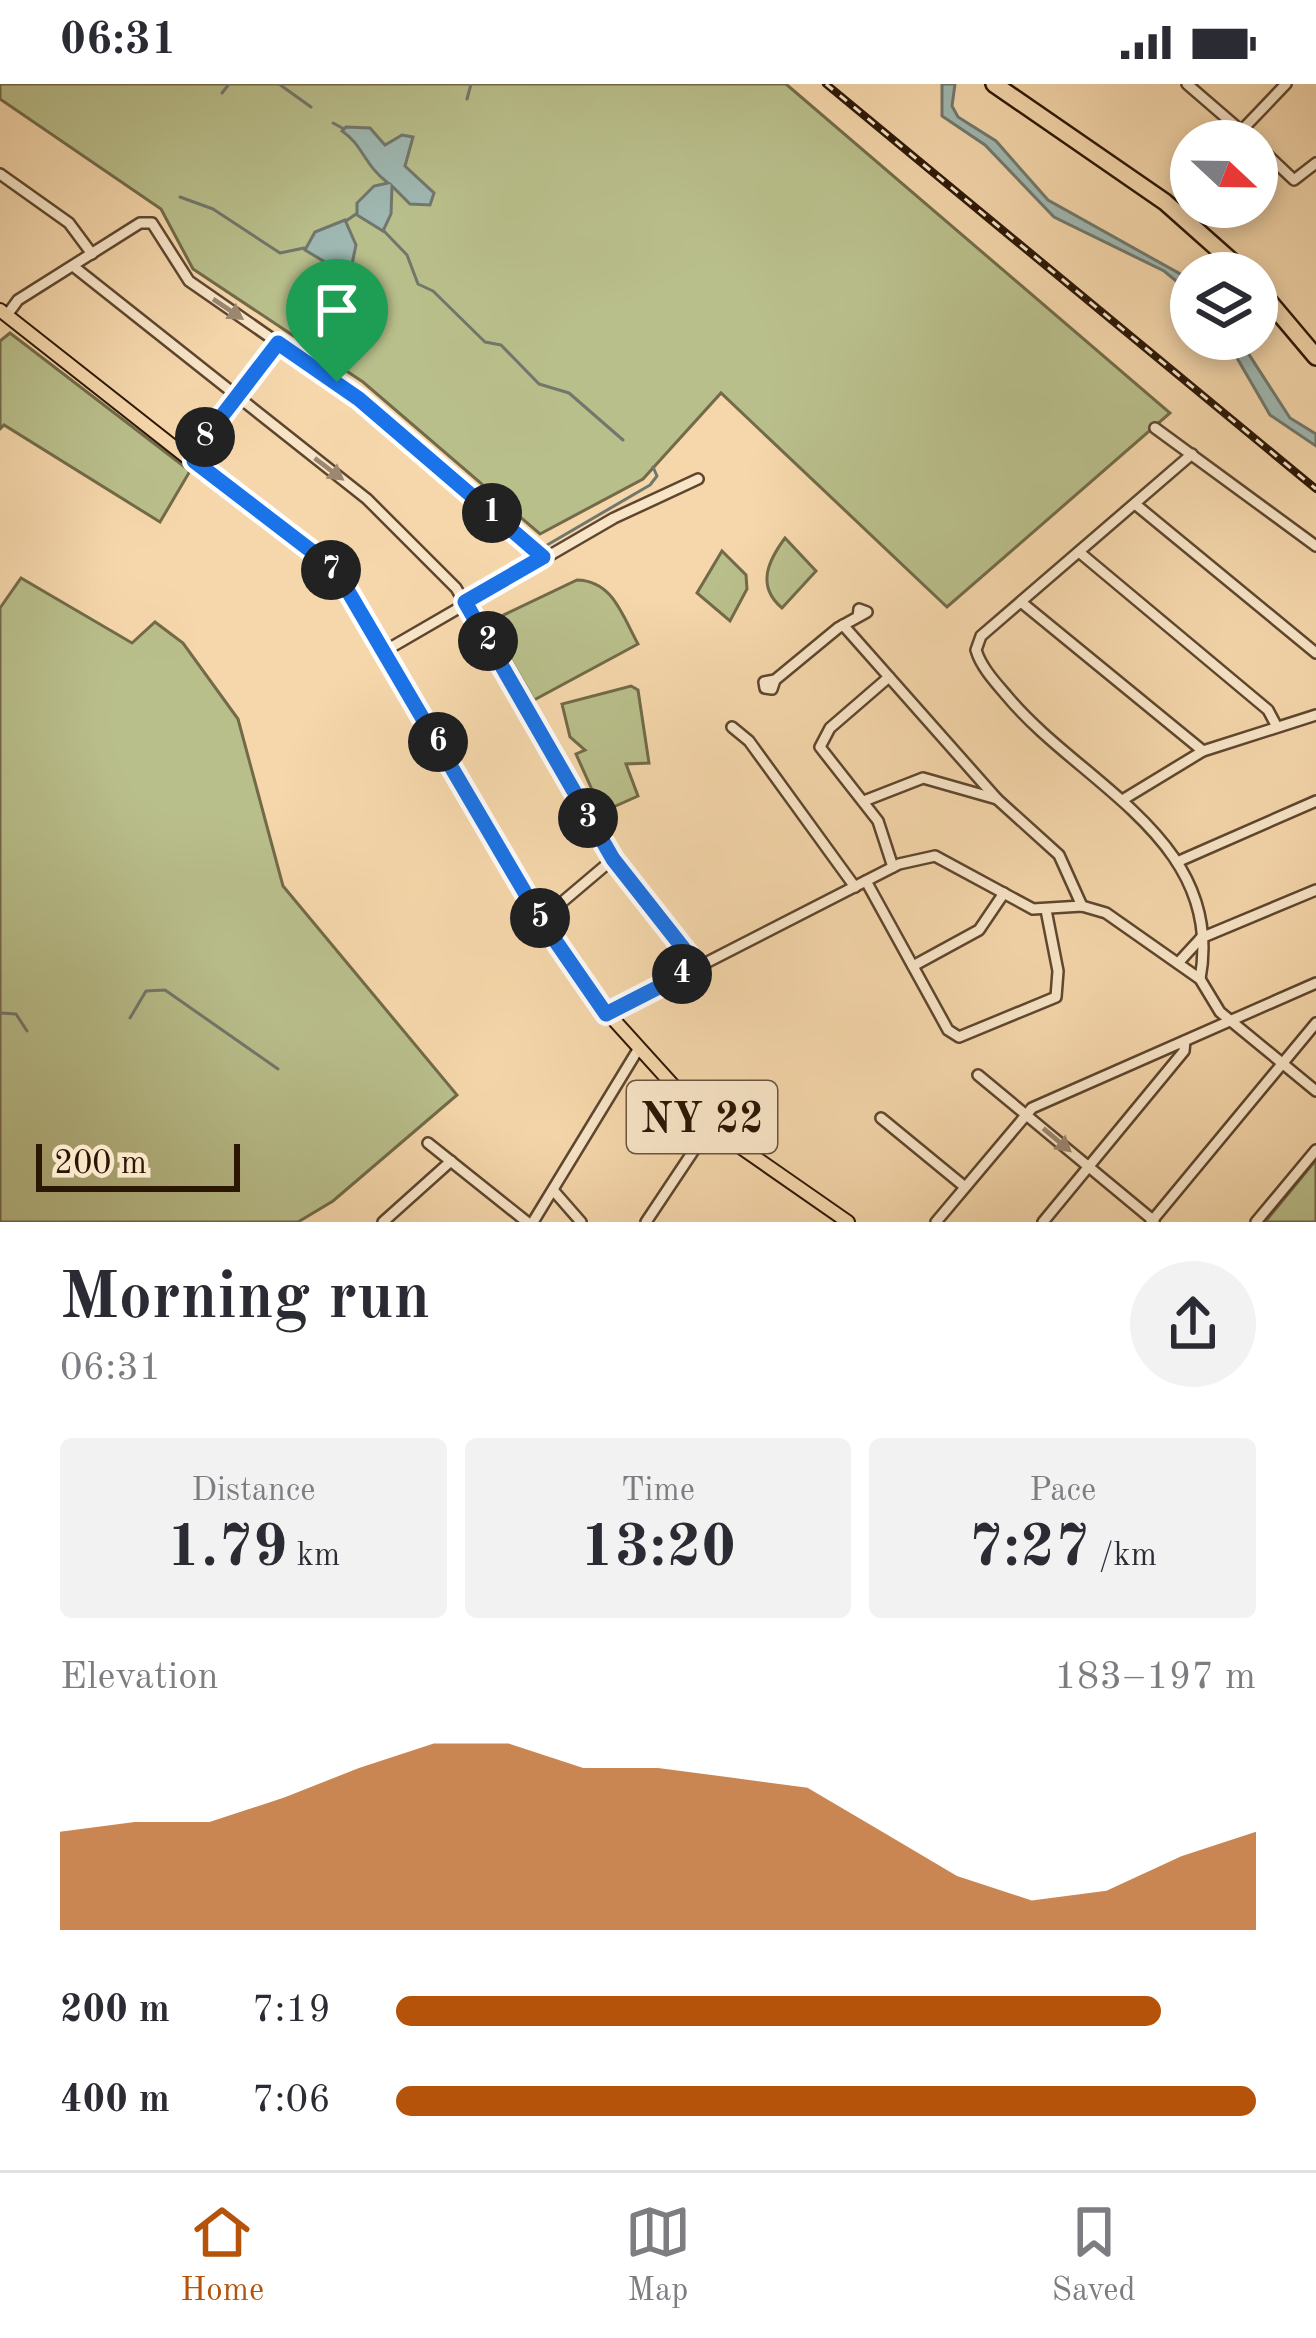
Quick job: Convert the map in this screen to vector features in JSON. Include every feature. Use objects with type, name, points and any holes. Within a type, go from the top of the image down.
[{"type":"highway","points":[[994,84],[1166,202],[1222,252]]},
{"type":"highway","points":[[1006,84],[1179,203],[1232,252]]},
{"type":"highway","points":[[1278,300],[1316,346]]},
{"type":"highway","points":[[1278,311],[1316,357]]},
{"type":"main road","name":"NY 22","points":[[2,317],[325,563],[541,920],[606,1014],[710,1126],[844,1221]]},
{"type":"street","points":[[1187,84],[1230,120]]},
{"type":"street","points":[[1252,120],[1286,84]]},
{"type":"street","points":[[1278,165],[1298,180],[1316,163]]},
{"type":"street","points":[[0,174],[69,223],[92,254]]},
{"type":"street","points":[[2,317],[18,300],[140,223],[152,223],[189,281],[359,399],[543,557]]},
{"type":"street","points":[[74,266],[367,499],[465,602],[613,859],[698,967]]},
{"type":"street","points":[[194,461],[195,451],[278,343]]},
{"type":"street","points":[[1155,428],[1316,546]]},
{"type":"street","points":[[1192,454],[981,635],[976,650],[980,662],[1030,722],[1124,799],[1178,862],[1193,890],[1201,938],[1200,979]]},
{"type":"street","points":[[383,652],[543,557],[698,478]]},
{"type":"street","points":[[1135,504],[1316,653]]},
{"type":"street","points":[[1078,552],[1268,710],[1276,725]]},
{"type":"street","points":[[1021,602],[1203,751]]},
{"type":"street","points":[[776,680],[858,616]]},
{"type":"street","points":[[844,625],[998,799],[1065,862],[1082,906]]},
{"type":"street","points":[[889,676],[820,741],[822,751],[865,801],[881,829],[892,867]]},
{"type":"street","points":[[1124,799],[1203,751],[1316,716]]},
{"type":"street","points":[[732,727],[749,741],[860,884],[947,1030],[959,1037],[1048,1004],[1059,985],[1046,910]]},
{"type":"street","points":[[865,801],[922,778],[998,799]]},
{"type":"street","points":[[1178,862],[1316,801]]},
{"type":"street","points":[[606,1014],[892,867],[935,856],[1033,909],[1082,906],[1106,913],[1200,979],[1230,1021],[1316,1091]]},
{"type":"street","points":[[541,920],[613,859]]},
{"type":"street","points":[[1178,963],[1201,938],[1316,890]]},
{"type":"street","points":[[913,966],[984,926],[1004,893]]},
{"type":"street","points":[[936,1222],[1025,1114],[1316,983]]},
{"type":"street","points":[[978,1075],[1153,1221],[1316,1023]]},
{"type":"street","points":[[1043,1222],[1184,1051],[1185,1041]]},
{"type":"street","points":[[428,1143],[530,1222],[639,1048]]},
{"type":"street","points":[[881,1118],[964,1187]]},
{"type":"street","points":[[646,1222],[710,1126]]},
{"type":"street","points":[[1256,1222],[1316,1150]]},
{"type":"street","points":[[383,1222],[451,1161]]},
{"type":"street","points":[[554,1190],[581,1222]]},
{"type":"green space","points":[[0,84],[786,84],[1170,413],[947,607],[721,393],[643,479],[540,534],[363,382],[193,269],[161,209],[0,99]]},
{"type":"green space","points":[[10,333],[190,471],[160,522],[4,425],[0,429],[0,341]]},
{"type":"green space","points":[[785,538],[816,571],[782,608],[769,591],[767,573]]},
{"type":"green space","points":[[722,551],[746,575],[747,589],[730,621],[697,593]]},
{"type":"green space","points":[[21,578],[132,643],[155,622],[183,643],[238,719],[283,886],[457,1095],[333,1201],[298,1222],[0,1222],[0,608]]},
{"type":"green space","points":[[577,580],[608,593],[638,644],[534,700],[489,622]]},
{"type":"green space","points":[[631,686],[638,690],[649,763],[626,764],[638,796],[602,812],[576,754],[585,750],[570,737],[562,704]]},
{"type":"green space","points":[[1316,1160],[1316,1222],[1265,1222]]},
{"type":"water","points":[[942,84],[955,84],[952,106],[958,117],[996,141],[1048,200],[1170,268],[1170,276],[1054,217],[985,145],[942,116]]},
{"type":"water","points":[[370,128],[385,145],[402,135],[413,137],[405,166],[434,193],[430,205],[410,204],[392,186],[391,214],[383,231],[357,215],[357,203],[374,186],[388,183],[342,131]]},
{"type":"water","points":[[345,220],[356,245],[352,264],[330,265],[305,250],[315,232]]},
{"type":"water","points":[[1238,360],[1253,360],[1290,418],[1316,434],[1316,446],[1270,415]]},
{"type":"waterway","points":[[222,93],[229,84]]},
{"type":"waterway","points":[[279,84],[311,107]]},
{"type":"waterway","points":[[467,99],[471,84]]},
{"type":"waterway","points":[[333,123],[344,129]]},
{"type":"waterway","points":[[180,197],[213,209],[280,253],[304,248]]},
{"type":"waterway","points":[[346,221],[356,214]]},
{"type":"waterway","points":[[383,230],[407,255],[418,284],[433,291],[485,342],[501,345],[539,384],[569,393],[623,440]]},
{"type":"waterway","points":[[542,548],[650,485],[657,476],[653,467]]},
{"type":"waterway","points":[[130,1018],[146,991],[165,990],[278,1069]]},
{"type":"waterway","points":[[0,1013],[16,1014],[27,1031]]},
{"type":"railway","points":[[826,84],[1316,489]]},
{"type":"route","points":[[278,343],[337,382],[543,557],[465,602],[613,859],[698,967],[606,1014],[541,920],[345,586],[314,553],[194,461],[195,451],[278,343]]}]
